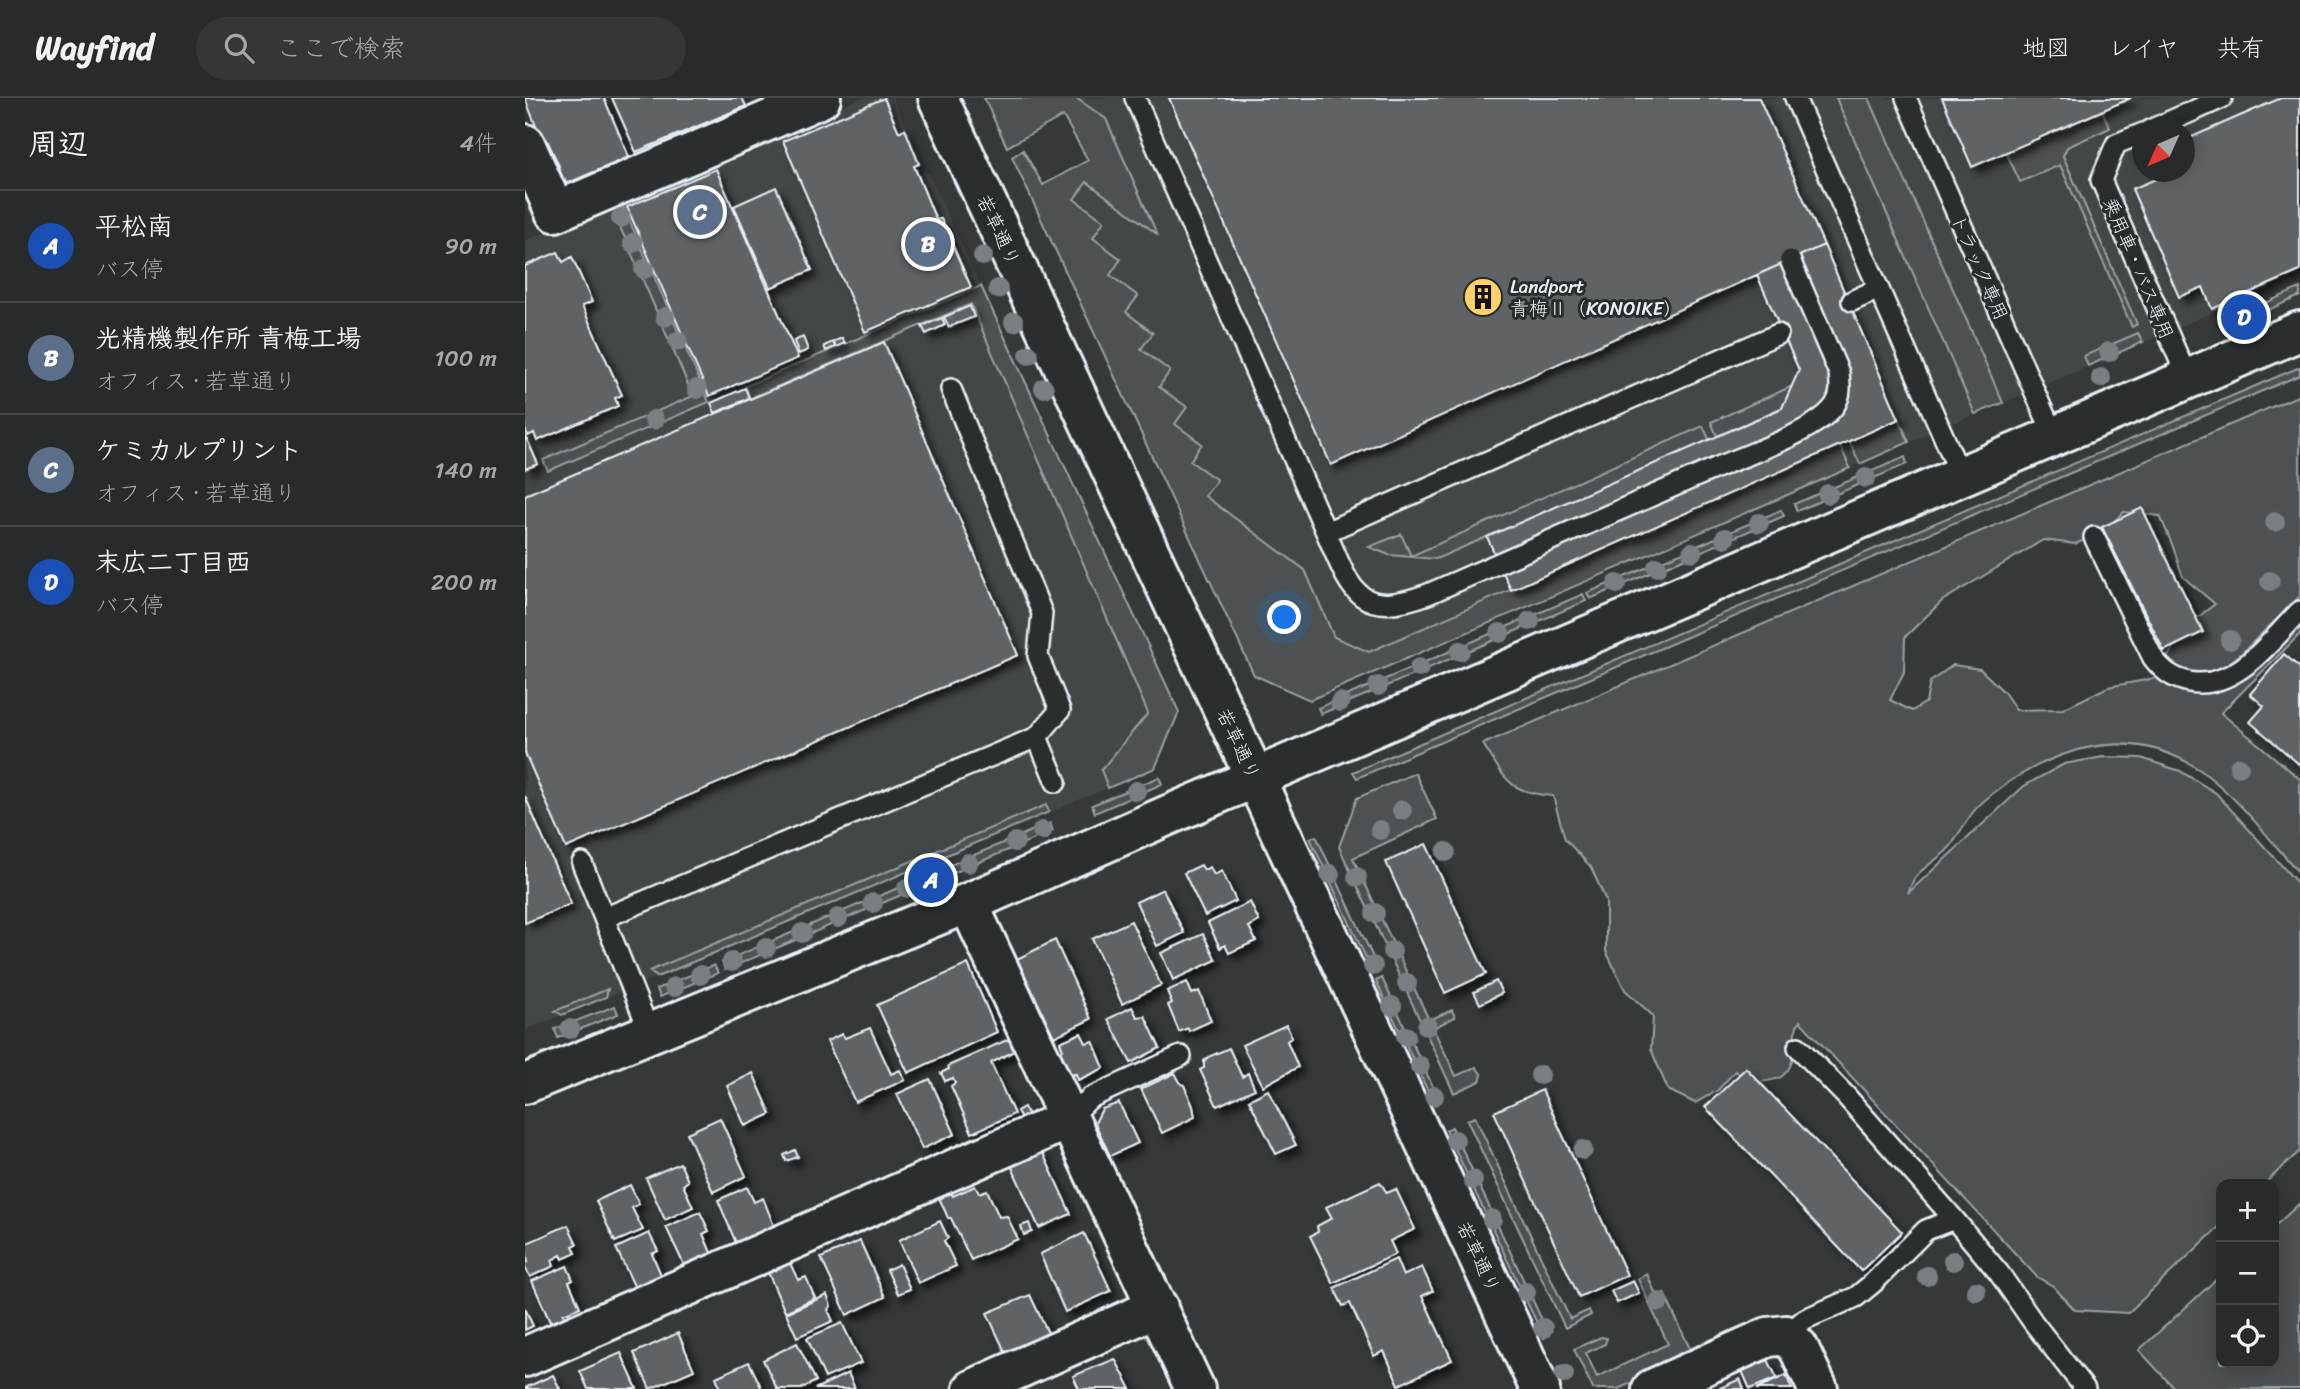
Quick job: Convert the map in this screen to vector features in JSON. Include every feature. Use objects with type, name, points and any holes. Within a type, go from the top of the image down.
[{"type":"street","points":[[525,144],[555,212],[821,98]]},
{"type":"street","name":"若草通り","points":[[938,98],[1540,1389]]},
{"type":"street","points":[[525,1084],[968,904],[1255,778],[2300,331]]},
{"type":"street","points":[[968,904],[1195,1389]]},
{"type":"street","points":[[525,1357],[1069,1119]]},
{"type":"street","points":[[973,1389],[1158,1307]]},
{"type":"street","points":[[1652,1389],[1768,1337],[1786,1335],[1798,1347],[1818,1389]]},
{"type":"lane","points":[[1135,98],[1346,577],[1355,590],[1367,600],[1381,605],[1408,601],[1499,563],[1806,429],[1824,417],[1835,405],[1841,390],[1839,373],[1790,260]]},
{"type":"lane","points":[[1795,98],[1961,476]]},
{"type":"lane","name":"トラック専用","points":[[1906,98],[2054,436]]},
{"type":"lane","points":[[2175,119],[2223,98]]},
{"type":"lane","name":"乗用車・バス専用","points":[[2132,138],[2116,145],[2101,180],[2188,379]]},
{"type":"lane","points":[[1852,301],[1878,289]]},
{"type":"lane","points":[[1327,532],[1778,334]]},
{"type":"lane","points":[[604,918],[1037,737],[1060,710],[1038,656],[1042,613],[951,389]]},
{"type":"lane","points":[[2094,537],[2153,658],[2162,670],[2176,679],[2194,683],[2212,682],[2227,677],[2245,666],[2300,611]]},
{"type":"lane","points":[[1037,737],[1056,782]]},
{"type":"lane","points":[[582,863],[650,1033]]},
{"type":"lane","points":[[1798,1047],[1846,1096],[1954,1219],[1999,1273],[2085,1389]]},
{"type":"lane","points":[[1069,1119],[1090,1098],[1181,1056]]},
{"type":"lane","points":[[1786,1335],[1805,1319],[1856,1297],[1926,1230],[1954,1219]]},
{"type":"shaded area","points":[[860,98],[893,98],[1179,712],[1155,768],[525,1030],[525,241]]},
{"type":"shaded area","points":[[984,98],[1836,98],[1975,414],[1310,700],[1254,675],[1012,157],[1023,150],[1043,185],[1088,160],[1063,116],[1007,147]]},
{"type":"shaded area","points":[[984,98],[1076,98],[1106,119],[1157,234],[1087,182],[1074,199],[1104,221],[1093,238],[1121,259],[1110,275],[1138,296],[1126,312],[1153,333],[1141,349],[1170,371],[1159,387],[1187,407],[1175,424],[1202,444],[1190,461],[1217,480],[1205,496],[1305,570],[1334,637],[1369,652],[1840,445],[1850,468],[1310,700],[1254,675],[1012,157],[1023,150],[1043,185],[1088,160],[1063,116],[1007,147]]},
{"type":"shaded area","points":[[1836,98],[1869,98],[2003,403],[1975,414]]},
{"type":"shaded area","points":[[1869,98],[2300,98],[2300,275],[2003,403]]},
{"type":"shaded area","points":[[2102,111],[2110,128],[2067,147],[2063,156],[2137,324],[2132,327],[2060,165],[2020,182],[2006,152]]},
{"type":"shaded area","points":[[624,208],[709,402],[548,471],[543,460],[693,396],[614,213]]},
{"type":"shaded area","points":[[981,286],[1179,712],[1155,768],[1108,788],[1101,770],[1148,713],[971,304],[750,398],[746,386]]},
{"type":"shaded area","points":[[2300,288],[2300,296],[2266,311],[2263,304]]},
{"type":"shaded area","points":[[2138,333],[2143,342],[2088,366],[2084,356]]},
{"type":"shaded area","points":[[2300,367],[2300,375],[1357,778],[1353,772]]},
{"type":"shaded area","points":[[1797,384],[1803,398],[1717,436],[1711,422]]},
{"type":"shaded area","points":[[2300,395],[2300,596],[2228,664],[2217,670],[2193,673],[2166,660],[2185,627],[2215,604],[2183,577],[2160,516],[2124,512],[2100,534],[2075,544],[2043,540],[1942,601],[1905,637],[1904,672],[1890,700],[1912,711],[1926,702],[1930,682],[1953,665],[1980,669],[2004,692],[2016,710],[2063,709],[2108,687],[2156,678],[2179,689],[2200,692],[2219,690],[2253,671],[2300,625],[2300,634],[2221,713],[2300,779],[2300,874],[2240,805],[2200,770],[2177,757],[2154,749],[2107,745],[2060,756],[2037,766],[1999,789],[1974,811],[1945,853],[1918,874],[1908,893],[2024,786],[2064,764],[2103,757],[2141,758],[2180,771],[2216,793],[2300,886],[2300,1151],[2269,1179],[2216,1179],[2216,1230],[2128,1313],[2075,1310],[2053,1286],[2037,1277],[1800,1021],[1794,1035],[1791,1064],[1781,1077],[1754,1083],[1735,1071],[1718,1090],[1695,1103],[1668,1090],[1651,1049],[1653,1016],[1625,990],[1606,951],[1606,901],[1591,867],[1565,839],[1553,796],[1526,791],[1510,782],[1483,744]]},
{"type":"shaded area","points":[[1899,419],[1909,442],[1860,464],[1849,441]]},
{"type":"shaded area","points":[[1703,426],[1709,439],[1707,441],[1436,559],[1389,555],[1369,547],[1401,534],[1411,556]]},
{"type":"shaded area","points":[[1905,457],[1907,464],[1797,511],[1794,504]]},
{"type":"shaded area","points":[[1781,510],[1784,516],[1590,599],[1587,593]]},
{"type":"shaded area","points":[[1583,594],[1586,601],[1321,714],[1318,708]]},
{"type":"shaded area","points":[[1415,773],[1437,819],[1353,858],[1429,1020],[1452,1010],[1455,1017],[1433,1028],[1456,1076],[1476,1067],[1482,1075],[1480,1081],[1454,1093],[1339,847],[1357,798]]},
{"type":"shaded area","points":[[1159,777],[1162,784],[1095,813],[1092,805]]},
{"type":"shaded area","points":[[1046,805],[1049,812],[657,977],[649,971]]},
{"type":"shaded area","points":[[1050,823],[1053,831],[951,874],[948,866]]},
{"type":"shaded area","points":[[1316,836],[1378,968],[1372,971],[1310,838]]},
{"type":"shaded area","points":[[917,880],[920,887],[725,970],[722,962]]},
{"type":"shaded area","points":[[714,965],[718,973],[660,997],[657,989]]},
{"type":"shaded area","points":[[1382,978],[1439,1100],[1433,1102],[1376,981]]},
{"type":"shaded area","points":[[608,989],[606,997],[562,1015],[555,1011]]},
{"type":"shaded area","points":[[615,1006],[618,1014],[558,1038],[555,1029]]},
{"type":"shaded area","points":[[1475,1117],[1570,1319],[1589,1310],[1591,1315],[1565,1328],[1467,1120]]},
{"type":"shaded area","points":[[1452,1127],[1549,1335],[1544,1338],[1446,1130]]},
{"type":"shaded area","points":[[2300,1203],[2300,1389],[2175,1389],[2139,1350],[2216,1280],[2216,1368],[2279,1368],[2279,1222]]},
{"type":"shaded area","points":[[1647,1274],[1657,1297],[1664,1293],[1693,1355],[1618,1389],[1593,1389],[1574,1349],[1601,1337],[1607,1338],[1605,1344],[1586,1353],[1597,1377],[1668,1344],[1638,1279]]},
{"type":"building","points":[[525,98],[604,98],[629,157],[566,184],[565,180],[559,183],[553,168],[559,166],[548,142],[543,144]]},
{"type":"building","points":[[612,98],[742,98],[746,106],[636,152]]},
{"type":"building","points":[[884,98],[899,132],[905,129],[919,164],[914,166],[936,220],[941,219],[971,287],[865,332],[783,141]]},
{"type":"building","name":"Landport 青梅Ⅱ（KONOIKE）","points":[[1169,98],[1759,98],[1824,245],[1331,465]]},
{"type":"building","points":[[1942,98],[2131,98],[1972,167]]},
{"type":"building","points":[[2281,98],[2300,98],[2300,271],[2212,309],[2203,287],[2179,297],[2132,189],[2149,182],[2195,182],[2195,136]]},
{"type":"building","points":[[716,169],[798,358],[709,396],[627,207]]},
{"type":"building","points":[[776,187],[812,270],[770,288],[734,206]]},
{"type":"building","points":[[1824,245],[1899,419],[1511,590],[1487,537],[1782,408],[1799,370],[1757,275]]},
{"type":"building","points":[[558,252],[563,262],[572,257],[592,302],[582,306],[622,395],[615,398],[618,406],[537,441],[534,433],[528,436],[525,429],[525,266]]},
{"type":"building","points":[[970,306],[974,317],[949,327],[944,317]]},
{"type":"building","points":[[942,318],[945,325],[926,334],[922,326]]},
{"type":"building","points":[[803,337],[808,350],[799,354],[794,341]]},
{"type":"building","points":[[842,338],[845,343],[836,347],[833,342]]},
{"type":"building","points":[[833,342],[835,347],[826,351],[824,346]]},
{"type":"building","points":[[884,342],[1018,655],[566,848],[525,753],[525,495]]},
{"type":"building","points":[[745,388],[749,398],[715,413],[711,403]]},
{"type":"building","points":[[525,435],[538,464],[525,469]]},
{"type":"building","points":[[2142,508],[2203,632],[2164,651],[2102,527]]},
{"type":"building","points":[[2284,654],[2300,668],[2300,765],[2250,722],[2264,706],[2250,694]]},
{"type":"building","points":[[525,796],[571,904],[525,923]]},
{"type":"building","points":[[1426,844],[1486,974],[1445,993],[1386,862]]},
{"type":"building","points":[[1201,865],[1204,870],[1210,867],[1214,875],[1222,871],[1236,901],[1205,916],[1184,873]]},
{"type":"building","points":[[1163,889],[1184,933],[1157,946],[1136,902]]},
{"type":"building","points":[[1250,902],[1259,921],[1249,927],[1256,941],[1229,953],[1225,945],[1220,948],[1208,923]]},
{"type":"building","points":[[1131,921],[1161,985],[1122,1004],[1092,939]]},
{"type":"building","points":[[1203,934],[1216,960],[1173,980],[1161,953]]},
{"type":"building","points":[[1055,940],[1091,1019],[1054,1037],[1017,959]]},
{"type":"building","points":[[968,964],[997,1032],[908,1073],[877,1005]]},
{"type":"building","points":[[1496,981],[1502,993],[1480,1004],[1474,992]]},
{"type":"building","points":[[1187,982],[1192,994],[1199,991],[1211,1021],[1189,1031],[1188,1028],[1179,1032],[1168,1005],[1172,1003],[1167,991]]},
{"type":"building","points":[[1132,1007],[1137,1017],[1145,1016],[1160,1048],[1131,1063],[1108,1019]]},
{"type":"building","points":[[1286,1025],[1292,1037],[1287,1041],[1298,1067],[1263,1086],[1242,1045]]},
{"type":"building","points":[[870,1028],[891,1074],[900,1070],[905,1080],[855,1102],[827,1041],[842,1034],[845,1038]]},
{"type":"building","points":[[1081,1033],[1086,1043],[1093,1041],[1104,1068],[1078,1080],[1076,1074],[1070,1075],[1059,1052],[1063,1050],[1060,1042]]},
{"type":"building","points":[[1009,1039],[1014,1051],[991,1063],[1014,1114],[972,1133],[951,1086],[955,1083],[953,1078],[945,1081],[941,1073],[949,1069],[948,1066]]},
{"type":"building","points":[[1229,1048],[1242,1077],[1248,1073],[1255,1089],[1217,1106],[1200,1070],[1204,1068],[1204,1061],[1208,1057]]},
{"type":"building","points":[[1746,1068],[1902,1232],[1861,1271],[1705,1107]]},
{"type":"building","points":[[753,1073],[771,1114],[745,1126],[727,1086]]},
{"type":"building","points":[[1175,1073],[1184,1085],[1195,1117],[1162,1133],[1141,1089]]},
{"type":"building","points":[[930,1079],[955,1134],[922,1149],[897,1094]]},
{"type":"building","points":[[1268,1090],[1296,1145],[1276,1154],[1249,1100]]},
{"type":"building","points":[[1542,1090],[1627,1275],[1579,1297],[1494,1112]]},
{"type":"building","points":[[1119,1103],[1138,1143],[1110,1156],[1095,1123],[1102,1109]]},
{"type":"building","points":[[1024,1107],[1029,1117],[1022,1120],[1017,1111]]},
{"type":"building","points":[[720,1118],[746,1176],[713,1192],[687,1133]]},
{"type":"building","points":[[795,1150],[798,1157],[786,1161],[784,1155]]},
{"type":"building","points":[[1042,1151],[1071,1214],[1039,1228],[1011,1165]]},
{"type":"building","points":[[680,1163],[688,1181],[683,1185],[693,1207],[665,1220],[646,1178]]},
{"type":"building","points":[[1380,1182],[1387,1193],[1396,1189],[1415,1229],[1390,1241],[1396,1254],[1333,1283],[1310,1236],[1318,1232],[1317,1226],[1332,1218],[1326,1207]]},
{"type":"building","points":[[630,1185],[639,1204],[632,1208],[643,1230],[615,1242],[596,1201]]},
{"type":"building","points":[[975,1186],[979,1193],[987,1190],[999,1217],[1007,1216],[1018,1239],[971,1260],[937,1193],[948,1188],[953,1196]]},
{"type":"building","points":[[747,1187],[754,1202],[763,1198],[774,1226],[736,1243],[718,1200]]},
{"type":"building","points":[[700,1212],[709,1231],[703,1234],[712,1255],[684,1265],[666,1227]]},
{"type":"building","points":[[940,1221],[948,1238],[944,1241],[956,1266],[918,1283],[899,1240]]},
{"type":"building","points":[[1029,1223],[1032,1232],[1024,1235],[1021,1226]]},
{"type":"building","points":[[568,1225],[577,1244],[573,1246],[576,1253],[563,1259],[561,1255],[552,1260],[554,1266],[530,1277],[525,1267],[528,1262],[525,1244]]},
{"type":"building","points":[[649,1233],[658,1251],[652,1254],[662,1277],[636,1290],[616,1248]]},
{"type":"building","points":[[1084,1233],[1111,1291],[1065,1312],[1040,1254]]},
{"type":"building","points":[[860,1241],[885,1297],[847,1315],[821,1258]]},
{"type":"building","points":[[1396,1259],[1403,1276],[1422,1267],[1433,1291],[1422,1296],[1452,1360],[1399,1385],[1384,1351],[1374,1356],[1350,1303],[1343,1306],[1334,1288]]},
{"type":"building","points":[[789,1261],[798,1280],[806,1277],[815,1298],[785,1312],[767,1270]]},
{"type":"building","points":[[899,1264],[910,1289],[898,1294],[887,1270]]},
{"type":"building","points":[[567,1266],[573,1280],[569,1282],[580,1307],[563,1314],[565,1319],[550,1322],[532,1281]]},
{"type":"building","points":[[1633,1281],[1639,1293],[1617,1303],[1611,1291]]},
{"type":"building","points":[[827,1295],[831,1306],[828,1310],[833,1321],[797,1337],[786,1313]]},
{"type":"building","points":[[1030,1295],[1050,1337],[1007,1356],[987,1313]]},
{"type":"building","points":[[525,1308],[533,1326],[525,1330]]},
{"type":"building","points":[[842,1323],[861,1363],[825,1378],[807,1338]]},
{"type":"building","points":[[678,1333],[694,1370],[650,1389],[634,1353]]},
{"type":"building","points":[[797,1343],[816,1381],[801,1389],[777,1389],[763,1360]]},
{"type":"building","points":[[621,1353],[637,1389],[588,1389],[580,1371]]},
{"type":"building","points":[[1115,1359],[1131,1389],[1079,1389],[1073,1376]]},
{"type":"building","points":[[1768,1360],[1777,1378],[1750,1389],[1742,1371]]},
{"type":"building","points":[[749,1362],[762,1389],[721,1389],[716,1377]]},
{"type":"building","points":[[848,1373],[855,1389],[815,1389]]},
{"type":"building","points":[[553,1375],[560,1389],[525,1389],[525,1388]]},
{"type":"building","points":[[1786,1375],[1792,1389],[1757,1389]]},
{"type":"building","points":[[1740,1379],[1744,1389],[1718,1389]]},
{"type":"place","name":"ケミカルプリント","points":[[700,212]]},
{"type":"place","name":"光精機製作所 青梅工場","points":[[928,244]]},
{"type":"place","name":"Landport 青梅Ⅱ（KONOIKE）","points":[[1483,297]]},
{"type":"place","name":"末広二丁目西","points":[[2244,317]]},
{"type":"place","name":"平松南","points":[[931,880]]}]
